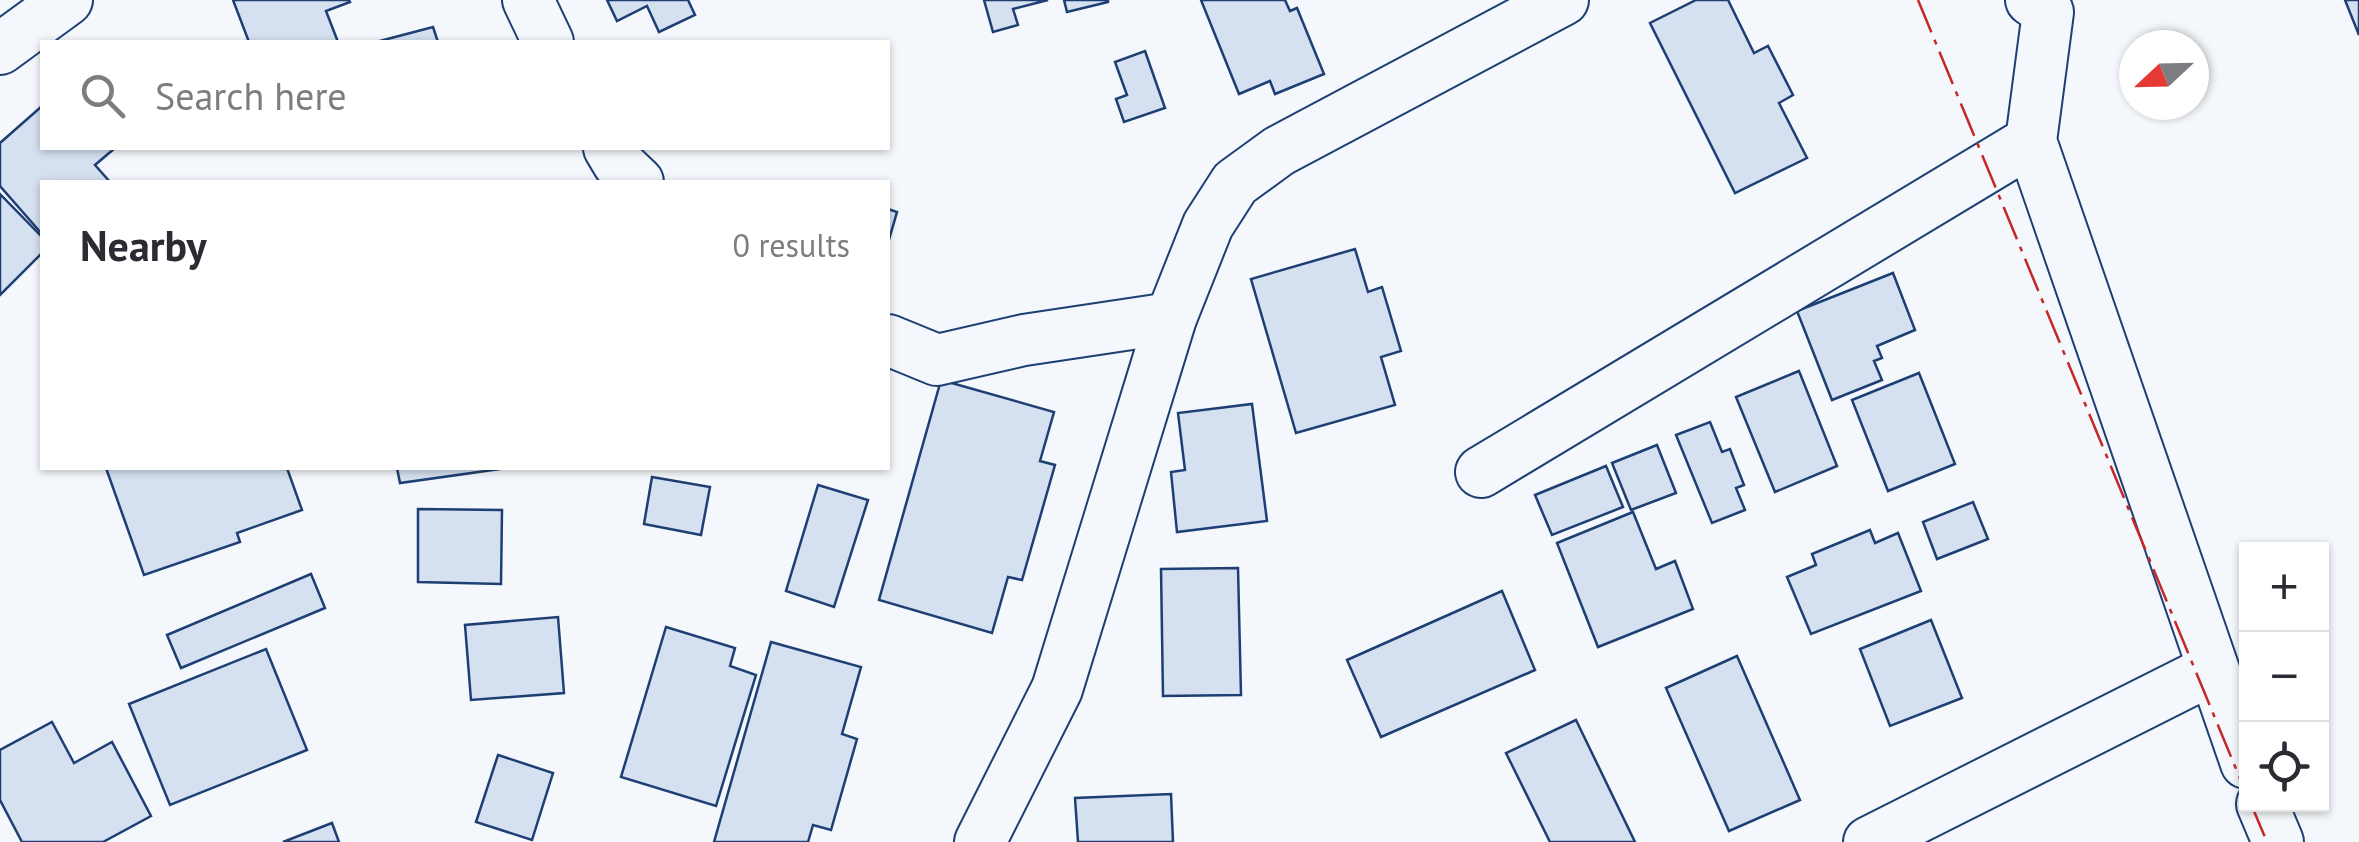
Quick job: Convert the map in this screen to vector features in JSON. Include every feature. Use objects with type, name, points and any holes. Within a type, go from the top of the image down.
[{"type":"street","points":[[0,49],[67,0]]},
{"type":"street","points":[[528,0],[547,40]]},
{"type":"street","points":[[980,842],[1057,689],[1171,318],[1208,225],[1234,183],[1280,150],[1564,0]]},
{"type":"street","points":[[2032,0],[2048,12],[2031,142],[2239,744]]},
{"type":"street","points":[[1481,472],[2031,142]]},
{"type":"street","points":[[609,150],[636,180]]},
{"type":"street","points":[[890,341],[937,360],[1024,340],[1171,318]]},
{"type":"street","points":[[1869,842],[2213,669]]},
{"type":"street","points":[[2265,812],[2278,842]]},
{"type":"building","points":[[233,0],[350,2],[326,11],[337,40],[248,40]]},
{"type":"building","points":[[607,0],[688,0],[695,15],[659,32],[647,6],[617,21]]},
{"type":"building","points":[[984,0],[1048,0],[1013,9],[1018,25],[993,32]]},
{"type":"building","points":[[1064,0],[1108,0],[1108,2],[1067,12]]},
{"type":"building","points":[[1201,0],[1285,0],[1290,11],[1297,8],[1324,74],[1275,94],[1270,81],[1239,94]]},
{"type":"building","points":[[1696,0],[1728,0],[1754,53],[1768,46],[1793,95],[1779,103],[1807,158],[1735,193],[1650,23]]},
{"type":"building","points":[[2345,0],[2359,0],[2359,35]]},
{"type":"building","points":[[433,27],[437,40],[384,40]]},
{"type":"building","points":[[1145,51],[1165,108],[1124,122],[1116,99],[1127,95],[1115,62]]},
{"type":"building","points":[[40,108],[40,150],[113,150],[95,165],[108,180],[40,180],[40,232],[0,186],[0,143]]},
{"type":"building","points":[[0,194],[40,235],[40,255],[0,295]]},
{"type":"building","points":[[890,210],[897,212],[890,236]]},
{"type":"building","points":[[1355,249],[1368,292],[1382,287],[1401,351],[1381,357],[1395,405],[1296,433],[1251,279]]},
{"type":"building","points":[[1893,273],[1915,330],[1877,346],[1882,358],[1874,361],[1882,380],[1832,400],[1797,311]]},
{"type":"building","points":[[1799,371],[1837,466],[1775,492],[1736,397]]},
{"type":"building","points":[[1919,373],[1955,464],[1888,491],[1852,400]]},
{"type":"building","points":[[941,380],[1054,412],[1040,461],[1055,465],[1022,580],[1008,577],[992,633],[879,600]]},
{"type":"building","points":[[1252,404],[1267,521],[1177,532],[1171,472],[1185,470],[1178,413]]},
{"type":"building","points":[[1710,422],[1722,452],[1730,449],[1744,485],[1736,488],[1745,510],[1712,523],[1676,435]]},
{"type":"building","points":[[1657,445],[1676,493],[1631,510],[1612,463]]},
{"type":"building","points":[[1606,466],[1623,507],[1552,535],[1535,495]]},
{"type":"building","points":[[107,470],[288,470],[302,510],[237,533],[240,542],[144,575]]},
{"type":"building","points":[[397,470],[493,470],[400,483]]},
{"type":"building","points":[[652,477],[710,487],[701,535],[644,524]]},
{"type":"building","points":[[818,485],[868,500],[834,607],[786,591]]},
{"type":"building","points":[[1973,502],[1988,539],[1937,559],[1923,522]]},
{"type":"building","points":[[418,509],[502,510],[501,584],[418,582]]},
{"type":"building","points":[[1633,512],[1656,569],[1675,561],[1693,609],[1598,647],[1557,543]]},
{"type":"building","points":[[1870,530],[1875,543],[1898,533],[1921,591],[1811,634],[1787,577],[1816,565],[1812,554]]},
{"type":"building","points":[[1238,568],[1241,695],[1163,696],[1161,569]]},
{"type":"building","points":[[311,574],[325,608],[181,668],[167,635]]},
{"type":"building","points":[[1502,591],[1535,670],[1381,737],[1347,660]]},
{"type":"building","points":[[558,617],[564,693],[471,700],[465,625]]},
{"type":"building","points":[[1931,620],[1962,698],[1890,726],[1860,649]]},
{"type":"building","points":[[666,627],[735,648],[730,666],[756,675],[716,806],[621,777]]},
{"type":"building","points":[[771,642],[861,667],[842,734],[857,739],[831,830],[813,825],[808,842],[714,842]]},
{"type":"building","points":[[266,649],[307,750],[170,805],[129,704]]},
{"type":"building","points":[[1737,656],[1800,800],[1729,831],[1666,688]]},
{"type":"building","points":[[1576,720],[1635,842],[1550,842],[1506,753]]},
{"type":"building","points":[[52,722],[74,763],[112,742],[151,816],[103,842],[22,842],[0,800],[0,750]]},
{"type":"building","points":[[498,755],[553,773],[532,840],[476,822]]},
{"type":"building","points":[[1171,794],[1173,842],[1078,842],[1075,798]]},
{"type":"building","points":[[332,823],[339,842],[283,842]]},
{"type":"power","points":[[1918,0],[2239,776]]},
{"type":"power","points":[[2254,812],[2267,842]]}]
